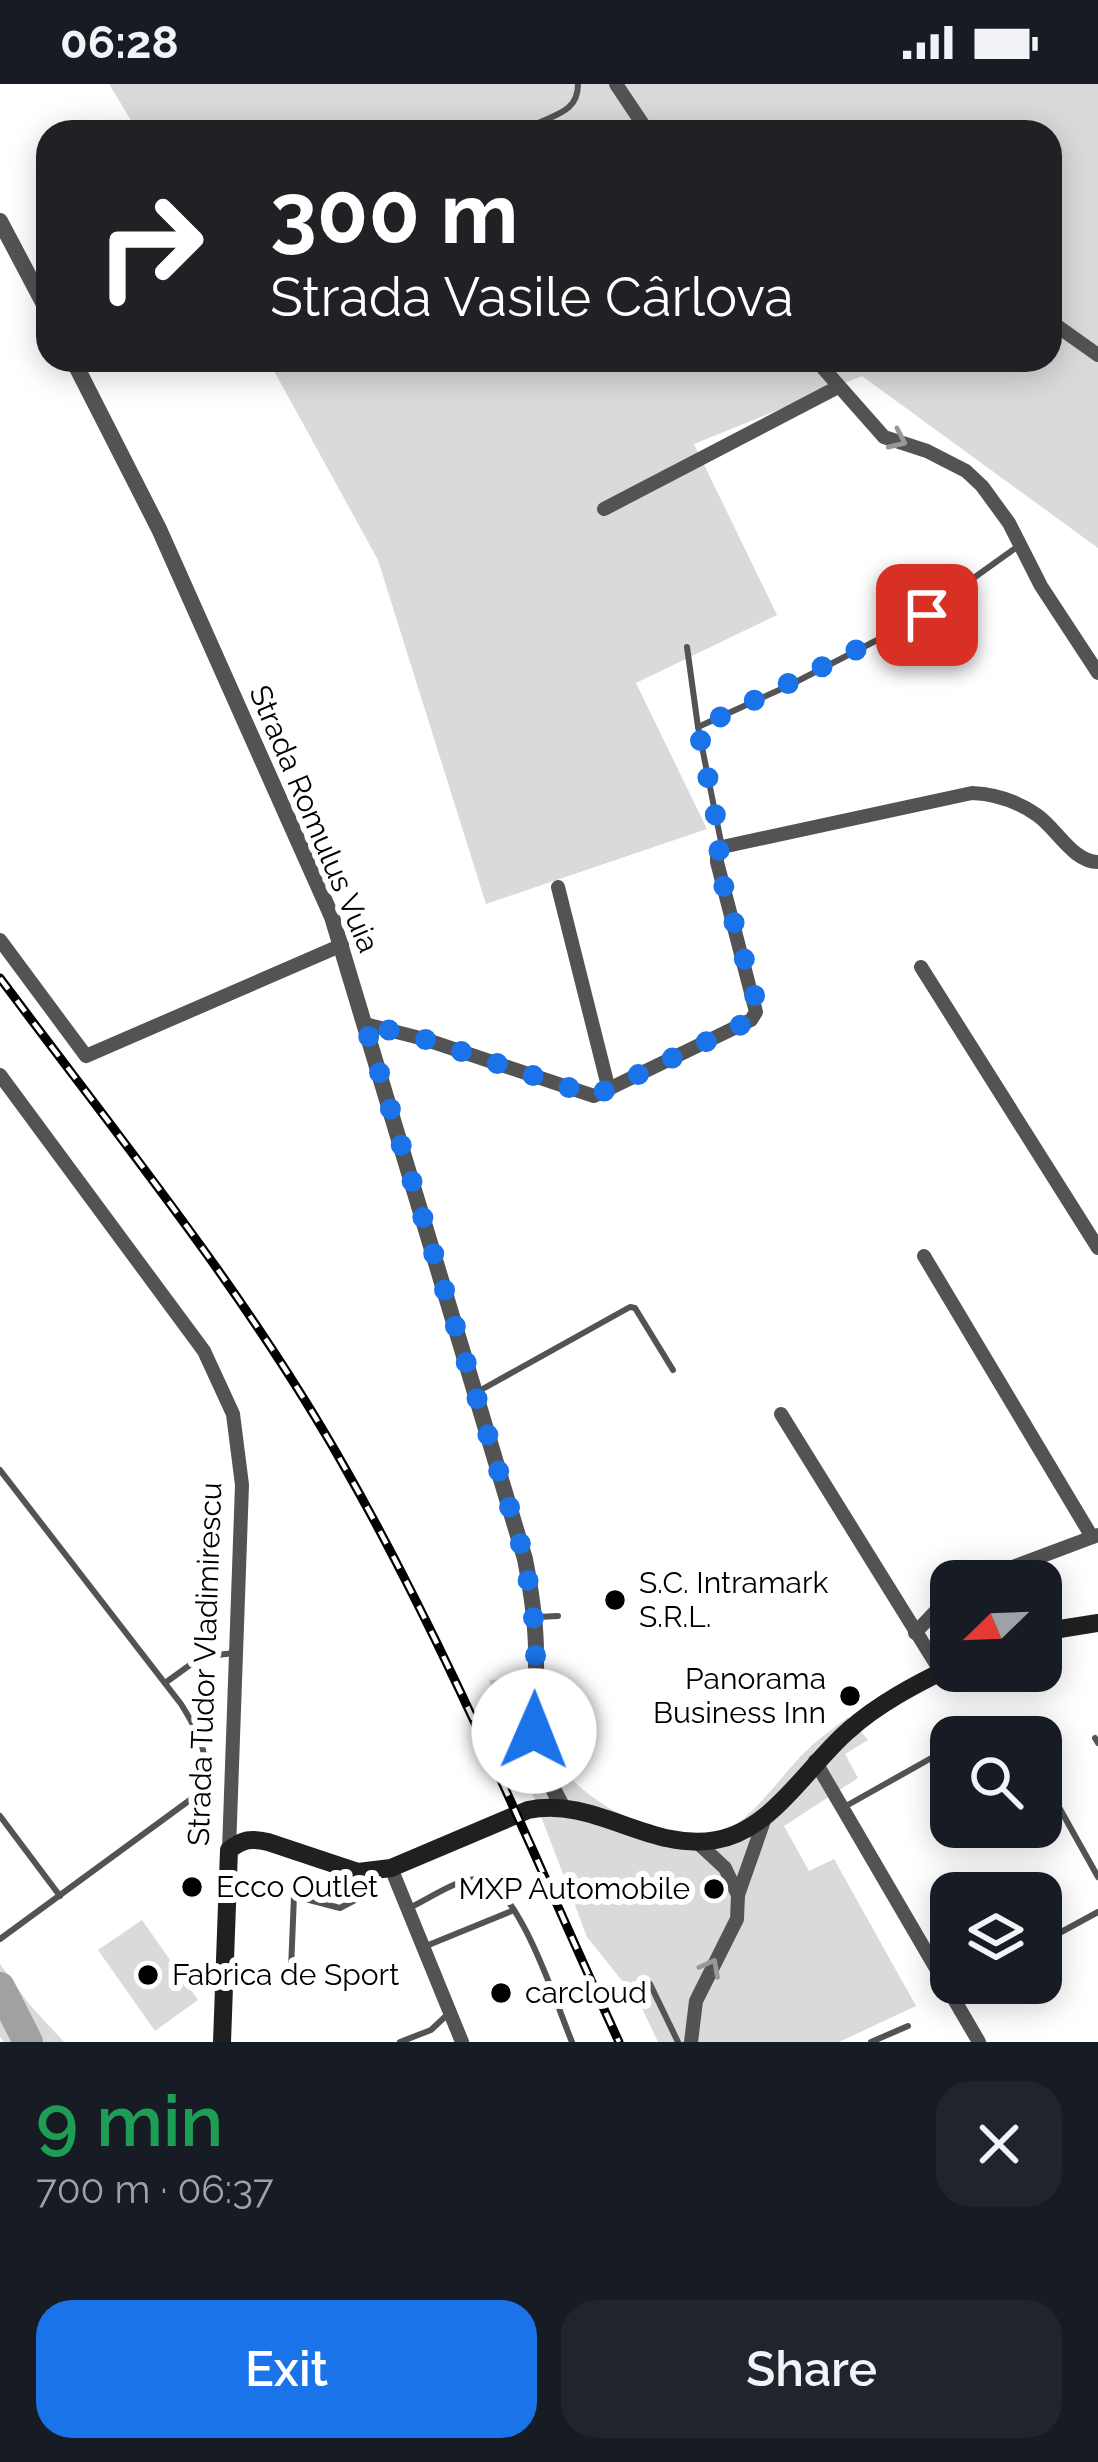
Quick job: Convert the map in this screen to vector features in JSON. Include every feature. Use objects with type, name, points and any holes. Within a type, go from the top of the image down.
[{"type":"main road","points":[[1062,1629],[1098,1623]]},
{"type":"main road","points":[[229,1850],[252,1838],[370,1873],[529,1810],[562,1806],[668,1840],[697,1842],[738,1834],[766,1815],[863,1718],[930,1679]]},
{"type":"main road","name":"Strada Tudor Vladimirescu","points":[[222,2042],[229,1850]]},
{"type":"street","points":[[616,84],[640,120]]},
{"type":"street","points":[[0,221],[36,289]]},
{"type":"street","points":[[1062,330],[1098,355]]},
{"type":"street","name":"Strada Romulus Vuia","points":[[79,372],[159,529],[342,945],[518,1532],[535,1617],[534,1731],[544,1773],[562,1806]]},
{"type":"street","points":[[825,372],[884,436],[965,471],[995,503],[1041,586],[1098,673]]},
{"type":"street","points":[[604,509],[838,387]]},
{"type":"street","points":[[365,1024],[424,1039],[587,1095],[609,1090],[751,1020],[757,1004],[719,850],[949,798],[993,794],[1039,816],[1082,859],[1097,863]]},
{"type":"street","points":[[558,886],[609,1090]]},
{"type":"street","points":[[0,940],[86,1056],[342,945]]},
{"type":"street","points":[[921,967],[1098,1248]]},
{"type":"street","name":"Strada Tudor Vladimirescu","points":[[0,1075],[204,1351],[233,1414],[242,1485],[229,1850]]},
{"type":"street","points":[[924,1256],[1095,1536],[1031,1560]]},
{"type":"street","points":[[781,1414],[930,1651]]},
{"type":"street","points":[[915,1633],[930,1617]]},
{"type":"street","points":[[815,1761],[930,1958]]},
{"type":"street","points":[[691,2042],[696,2001],[737,1918],[738,1895],[766,1815]]},
{"type":"street","points":[[697,1842],[725,1868],[738,1895]]},
{"type":"street","points":[[391,1868],[461,2042]]},
{"type":"street","points":[[957,2004],[979,2042]]},
{"type":"lane","points":[[545,120],[570,109],[578,96],[578,84]]},
{"type":"lane","points":[[698,728],[947,604],[1020,544]]},
{"type":"lane","points":[[687,646],[719,850]]},
{"type":"lane","points":[[476,1393],[630,1306],[673,1370]]},
{"type":"lane","points":[[0,1470],[165,1683],[204,1746],[205,1766],[194,1797],[2,1937]]},
{"type":"lane","points":[[535,1617],[558,1616]]},
{"type":"lane","points":[[165,1683],[201,1657],[234,1653]]},
{"type":"lane","points":[[843,1808],[930,1758]]},
{"type":"lane","points":[[1062,1813],[1098,1877]]},
{"type":"lane","points":[[0,1816],[59,1896]]},
{"type":"lane","points":[[291,1969],[294,1896],[340,1908],[359,1898],[370,1873]]},
{"type":"lane","points":[[409,1908],[473,1879],[492,1884],[514,1910],[572,2042]]},
{"type":"lane","points":[[423,1947],[514,1910]]},
{"type":"lane","points":[[1062,1932],[1098,1912]]},
{"type":"lane","points":[[650,1984],[678,2042]]},
{"type":"lane","points":[[400,2042],[431,2030],[450,2013]]},
{"type":"lane","points":[[872,2042],[908,2026]]},
{"type":"shaded area","points":[[109,84],[1098,84],[1098,548],[862,376],[694,444],[777,615],[636,683],[707,829],[486,904],[378,560],[275,372],[1062,372],[1062,120],[131,120]]},
{"type":"shaded area","points":[[554,1679],[550,1716],[554,1752],[580,1787],[624,1816],[698,1836],[730,1829],[810,1747],[848,1717],[868,1740],[845,1754],[858,1778],[784,1826],[809,1871],[834,1859],[916,2006],[839,2042],[658,2042],[639,2002],[587,1937],[489,1680]]},
{"type":"shaded area","name":"Fabrica de Sport","points":[[142,1920],[198,2000],[155,2031],[98,1950]]},
{"type":"shaded area","points":[[0,1964],[64,2042],[4,2042],[0,2037]]},
{"type":"waterway","points":[[0,1987],[28,2042]]},
{"type":"railway","points":[[0,978],[224,1279],[345,1468],[455,1680],[619,2042]]},
{"type":"place","name":"S.C. Intramark S.R.L.","points":[[615,1600]]},
{"type":"place","name":"Panorama Business Inn","points":[[850,1696]]},
{"type":"place","name":"Ecco Outlet","points":[[192,1887]]},
{"type":"place","name":"MXP Automobile","points":[[714,1889]]},
{"type":"place","name":"Fabrica de Sport","points":[[148,1975]]},
{"type":"place","name":"carcloud","points":[[501,1993]]},
{"type":"route","points":[[534,1731],[536,1635],[525,1559],[365,1024],[594,1096],[751,1020],[757,1004],[717,862],[722,848],[698,728],[927,615]]}]
